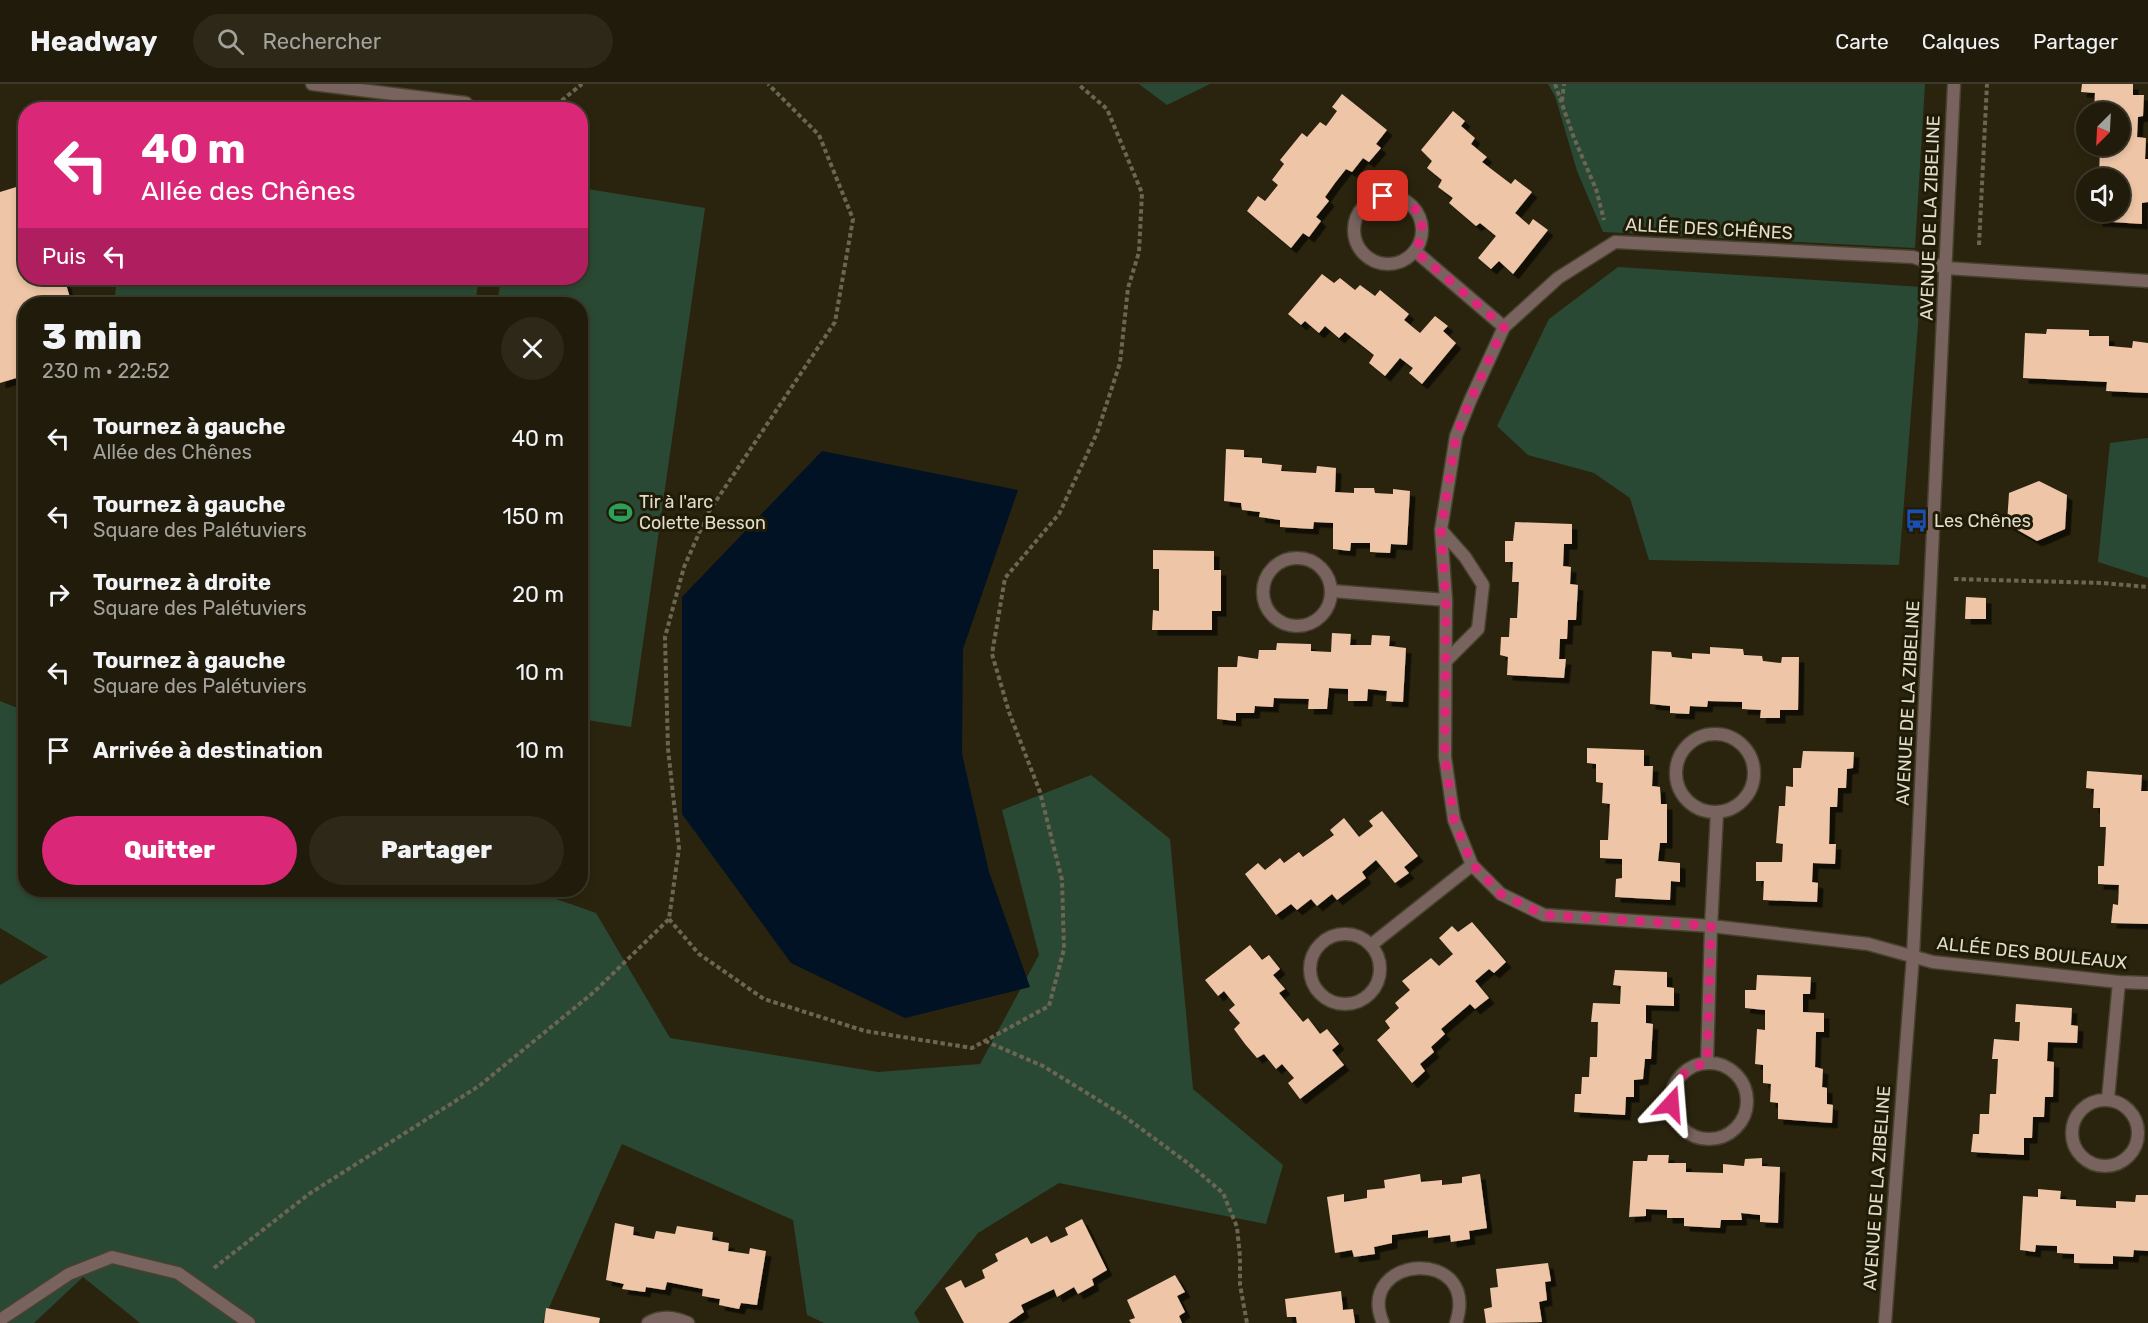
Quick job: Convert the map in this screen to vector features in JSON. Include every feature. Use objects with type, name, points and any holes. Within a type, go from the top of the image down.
[{"type":"street","points":[[312,84],[458,102]]},
{"type":"street","name":"AVENUE DE LA ZIBELINE","points":[[1886,1323],[1913,956],[1954,84]]},
{"type":"street","points":[[1383,196],[1395,196],[1415,207],[1423,229],[1421,241],[1415,251],[1407,258],[1397,262],[1375,261],[1366,255],[1359,247],[1354,226],[1363,206],[1383,196]]},
{"type":"street","name":"ALLÉE DES CHÊNES","points":[[1913,956],[1868,944],[1711,926],[1544,915],[1501,894],[1472,864],[1454,820],[1445,757],[1446,600],[1441,530],[1456,436],[1504,327],[1558,278],[1615,242],[1913,257],[1946,268],[2148,281]]},
{"type":"street","points":[[1415,251],[1504,327]]},
{"type":"street","points":[[1441,530],[1465,557],[1483,585],[1478,630],[1446,661]]},
{"type":"street","points":[[1294,558],[1315,563],[1324,570],[1330,580],[1332,591],[1331,602],[1325,613],[1317,621],[1296,627],[1284,624],[1275,618],[1267,610],[1263,599],[1263,587],[1273,568],[1283,561],[1294,558]]},
{"type":"street","points":[[1332,591],[1446,600]]},
{"type":"street","points":[[1709,734],[1722,734],[1735,739],[1752,757],[1755,770],[1754,782],[1749,794],[1741,804],[1717,813],[1692,806],[1683,796],[1677,784],[1676,771],[1682,752],[1696,738],[1709,734]]},
{"type":"street","points":[[1707,1063],[1717,813]]},
{"type":"street","points":[[1371,945],[1472,864]]},
{"type":"street","points":[[1340,934],[1352,935],[1371,945],[1378,956],[1379,980],[1365,999],[1353,1004],[1341,1004],[1320,995],[1310,975],[1310,964],[1321,944],[1340,934]]},
{"type":"street","name":"ALLÉE DES BOULEAUX","points":[[1913,956],[1933,962],[2119,982],[2148,983]]},
{"type":"street","points":[[2108,1099],[2119,982]]},
{"type":"street","points":[[1707,1063],[1732,1070],[1741,1080],[1746,1092],[1747,1105],[1744,1117],[1726,1136],[1713,1139],[1690,1134],[1680,1126],[1671,1104],[1672,1092],[1685,1071],[1707,1063]]},
{"type":"street","points":[[2108,1099],[2119,1102],[2135,1118],[2138,1140],[2126,1159],[2115,1165],[2104,1166],[2094,1164],[2077,1151],[2072,1141],[2072,1130],[2074,1120],[2088,1104],[2108,1099]]},
{"type":"street","points":[[0,1320],[69,1274],[112,1257],[178,1274],[249,1323]]},
{"type":"street","points":[[1383,1323],[1379,1302],[1383,1289],[1403,1270],[1417,1267],[1431,1268],[1453,1284],[1460,1311],[1456,1323]]},
{"type":"street","points":[[648,1323],[665,1317],[678,1318],[688,1323]]},
{"type":"path","points":[[560,102],[582,84]]},
{"type":"path","points":[[194,1284],[309,1194],[479,1086],[594,992],[669,919],[679,848],[668,749],[665,637],[684,567],[708,513],[835,322],[853,219],[819,135],[768,84]]},
{"type":"path","points":[[669,919],[699,954],[764,999],[865,1031],[972,1048],[1049,1006],[1064,949],[1062,880],[1040,792],[1009,712],[992,654],[1005,578],[1059,514],[1097,433],[1120,363],[1128,288],[1139,252],[1142,193],[1107,109],[1078,84]]},
{"type":"path","points":[[1555,84],[1574,138],[1596,189],[1604,220],[1615,242]]},
{"type":"path","points":[[1562,102],[1564,84]]},
{"type":"path","points":[[1977,270],[1987,84]]},
{"type":"path","points":[[1932,579],[2103,583],[2148,587]]},
{"type":"path","points":[[985,1041],[1043,1066],[1121,1114],[1189,1164],[1223,1193],[1238,1227],[1239,1285],[1246,1323]]},
{"type":"green space","points":[[1139,84],[1210,84],[1167,105]]},
{"type":"green space","points":[[1548,84],[1925,84],[1915,248],[1603,232],[1577,171],[1555,96]]},
{"type":"green space","name":"Tir à l'arc Colette Besson","points":[[588,189],[705,208],[631,727],[588,720],[588,297],[498,297],[500,285],[588,285]]},
{"type":"green space","points":[[1618,267],[1921,287],[1899,565],[1649,560],[1630,498],[1594,473],[1528,455],[1497,426],[1549,319]]},
{"type":"green space","points":[[116,285],[478,285],[476,297],[115,297]]},
{"type":"green space","points":[[2148,438],[2148,578],[2098,562],[2110,443]]},
{"type":"green space","points":[[0,701],[18,708],[18,897],[551,897],[596,913],[670,1038],[878,1072],[980,1064],[1039,955],[1002,810],[1091,775],[1170,839],[1193,1089],[1283,1165],[1266,1224],[1059,1183],[978,1233],[914,1313],[920,1323],[824,1323],[807,1315],[793,1220],[622,1144],[542,1323],[140,1323],[83,1277],[34,1323],[0,1323],[0,985],[48,957],[0,928]]},
{"type":"water","points":[[822,451],[1018,490],[963,649],[962,754],[989,872],[1030,987],[905,1018],[791,963],[682,814],[682,597]]},
{"type":"building","points":[[2082,84],[2133,84],[2133,95],[2144,95],[2143,116],[2138,117],[2137,137],[2146,138],[2145,159],[2148,159],[2148,202],[2142,203],[2142,224],[2112,222],[2130,222],[2130,168],[2099,168],[2100,156],[2130,156],[2130,102],[2095,102],[2095,93],[2081,92]]},
{"type":"building","points":[[1342,94],[1387,130],[1376,144],[1381,148],[1369,162],[1363,158],[1352,172],[1346,169],[1325,197],[1329,201],[1316,217],[1321,221],[1309,237],[1303,233],[1291,248],[1247,211],[1258,196],[1265,201],[1278,185],[1272,180],[1284,164],[1280,160],[1302,133],[1307,137],[1320,122],[1326,126],[1337,111],[1332,107]]},
{"type":"building","points":[[1453,111],[1465,121],[1461,126],[1475,138],[1471,144],[1487,157],[1482,162],[1511,184],[1515,179],[1532,192],[1515,213],[1529,225],[1533,219],[1548,230],[1513,274],[1499,261],[1491,269],[1478,258],[1496,236],[1480,223],[1476,226],[1449,203],[1453,198],[1438,187],[1442,180],[1427,168],[1432,161],[1421,150]]},
{"type":"building","points":[[18,186],[18,285],[66,285],[70,297],[18,297],[18,377],[0,383],[0,192]]},
{"type":"building","points":[[1322,274],[1334,283],[1340,278],[1355,290],[1360,285],[1375,296],[1380,290],[1409,314],[1404,320],[1420,333],[1435,316],[1448,326],[1443,331],[1456,343],[1422,384],[1409,373],[1413,368],[1400,358],[1385,376],[1369,363],[1374,355],[1345,332],[1339,338],[1325,326],[1319,333],[1305,321],[1301,325],[1288,314]]},
{"type":"building","points":[[2047,329],[2089,330],[2089,336],[2109,336],[2109,346],[2132,348],[2133,341],[2148,343],[2148,393],[2106,391],[2107,382],[2023,378],[2025,333],[2046,334]]},
{"type":"building","points":[[1226,449],[1244,450],[1244,457],[1262,458],[1262,463],[1282,465],[1281,471],[1316,473],[1317,466],[1336,468],[1335,492],[1354,493],[1354,488],[1374,488],[1375,493],[1393,494],[1393,489],[1410,491],[1407,545],[1391,544],[1390,553],[1370,552],[1370,543],[1351,543],[1350,551],[1333,549],[1333,523],[1314,522],[1313,529],[1280,527],[1280,520],[1259,517],[1260,512],[1242,510],[1241,503],[1224,501]]},
{"type":"building","points":[[2039,481],[2067,495],[2065,529],[2037,541],[2007,524],[2009,493]]},
{"type":"building","points":[[1515,522],[1572,524],[1572,544],[1564,544],[1563,566],[1571,567],[1570,584],[1578,585],[1576,620],[1568,620],[1567,639],[1560,639],[1559,659],[1566,659],[1564,678],[1507,675],[1508,657],[1500,655],[1501,637],[1509,637],[1510,618],[1517,618],[1519,582],[1512,582],[1513,562],[1505,562],[1505,541],[1513,541]]},
{"type":"building","points":[[1153,550],[1214,551],[1214,570],[1221,570],[1221,611],[1212,611],[1212,630],[1152,630],[1153,610],[1159,611],[1159,569],[1153,569]]},
{"type":"building","points":[[1966,597],[1986,598],[1986,619],[1965,619]]},
{"type":"building","points":[[1332,633],[1351,634],[1350,645],[1371,645],[1372,635],[1390,636],[1389,646],[1406,648],[1403,702],[1386,701],[1387,691],[1368,689],[1367,701],[1348,701],[1348,689],[1329,688],[1327,709],[1308,709],[1309,699],[1274,698],[1273,707],[1255,706],[1254,713],[1236,713],[1236,721],[1217,719],[1218,667],[1237,667],[1238,656],[1258,659],[1259,650],[1276,650],[1277,643],[1311,644],[1311,651],[1331,652]]},
{"type":"building","points":[[1710,647],[1743,649],[1744,655],[1762,656],[1763,661],[1781,663],[1782,657],[1799,657],[1798,710],[1780,710],[1780,718],[1760,718],[1761,710],[1742,709],[1742,702],[1708,701],[1707,707],[1690,706],[1689,714],[1670,713],[1670,706],[1650,704],[1652,651],[1671,652],[1672,657],[1692,659],[1692,653],[1710,654]]},
{"type":"building","points":[[1587,748],[1644,750],[1644,766],[1653,766],[1652,786],[1660,787],[1661,804],[1667,804],[1667,843],[1660,843],[1658,861],[1680,863],[1680,882],[1671,881],[1670,900],[1615,897],[1616,879],[1622,878],[1622,859],[1600,858],[1600,840],[1608,840],[1610,804],[1602,803],[1603,783],[1596,782],[1596,764],[1587,763]]},
{"type":"building","points":[[1803,751],[1854,752],[1853,768],[1847,769],[1846,788],[1838,788],[1837,807],[1830,807],[1829,844],[1836,844],[1835,864],[1813,863],[1812,882],[1818,883],[1817,902],[1763,900],[1764,881],[1756,881],[1756,862],[1782,862],[1783,844],[1776,843],[1779,806],[1785,806],[1786,786],[1793,787],[1793,768],[1801,768]]},
{"type":"building","points":[[2087,771],[2142,775],[2141,791],[2148,791],[2148,924],[2111,923],[2113,904],[2118,905],[2119,885],[2098,884],[2098,866],[2104,866],[2106,827],[2100,827],[2100,808],[2093,808],[2094,789],[2086,788]]},
{"type":"building","points":[[1382,811],[1418,856],[1404,867],[1409,873],[1395,883],[1376,860],[1362,872],[1366,878],[1337,900],[1332,894],[1317,906],[1311,899],[1297,910],[1291,904],[1276,915],[1245,874],[1258,863],[1265,870],[1280,858],[1284,863],[1299,852],[1303,857],[1334,835],[1330,830],[1344,818],[1359,837],[1373,826],[1369,821]]},
{"type":"building","points":[[1472,922],[1506,962],[1494,973],[1489,969],[1475,981],[1489,998],[1475,1009],[1470,1004],[1441,1029],[1445,1034],[1431,1047],[1434,1052],[1420,1064],[1425,1071],[1412,1083],[1377,1040],[1390,1028],[1385,1021],[1399,1008],[1395,1003],[1410,990],[1402,981],[1431,958],[1439,966],[1453,954],[1439,938],[1452,926],[1458,932]]},
{"type":"building","points":[[1250,945],[1262,960],[1269,955],[1280,969],[1273,975],[1285,989],[1279,993],[1303,1022],[1308,1018],[1320,1034],[1327,1029],[1339,1044],[1332,1050],[1344,1065],[1300,1099],[1288,1083],[1294,1078],[1282,1064],[1276,1069],[1264,1054],[1257,1058],[1245,1044],[1234,1029],[1240,1023],[1229,1010],[1235,1005],[1224,991],[1218,996],[1205,980]]},
{"type":"building","points":[[1615,970],[1667,972],[1667,987],[1674,988],[1674,1006],[1646,1005],[1646,1023],[1653,1024],[1651,1059],[1645,1059],[1643,1079],[1634,1080],[1634,1097],[1626,1097],[1625,1115],[1574,1112],[1575,1094],[1581,1094],[1582,1077],[1589,1077],[1590,1057],[1597,1057],[1598,1022],[1591,1022],[1593,1003],[1620,1004],[1621,986],[1613,985]]},
{"type":"building","points":[[1757,975],[1811,977],[1810,994],[1803,994],[1803,1012],[1824,1013],[1824,1032],[1816,1032],[1815,1067],[1823,1069],[1822,1087],[1827,1088],[1827,1104],[1833,1105],[1832,1123],[1778,1119],[1778,1103],[1770,1102],[1771,1084],[1763,1083],[1763,1065],[1755,1064],[1757,1029],[1765,1030],[1765,1010],[1745,1008],[1745,990],[1756,990]]},
{"type":"building","points":[[2016,1004],[2072,1008],[2071,1025],[2078,1026],[2077,1043],[2048,1042],[2047,1061],[2054,1062],[2053,1097],[2045,1097],[2044,1117],[2033,1117],[2032,1138],[2024,1138],[2024,1155],[1971,1152],[1973,1134],[1979,1134],[1980,1114],[1989,1114],[1990,1094],[1996,1094],[1998,1059],[1992,1059],[1994,1039],[2019,1041],[2020,1022],[2015,1022]]},
{"type":"building","points":[[1648,1155],[1669,1155],[1668,1163],[1686,1163],[1686,1172],[1723,1173],[1723,1164],[1744,1166],[1745,1159],[1762,1158],[1762,1166],[1780,1167],[1778,1223],[1760,1222],[1760,1215],[1741,1213],[1742,1220],[1721,1220],[1720,1228],[1684,1226],[1684,1218],[1667,1218],[1667,1210],[1646,1209],[1646,1216],[1629,1217],[1633,1161],[1647,1161]]},
{"type":"building","points":[[1420,1174],[1421,1182],[1442,1180],[1442,1185],[1462,1183],[1462,1177],[1480,1174],[1487,1228],[1469,1231],[1470,1239],[1451,1242],[1450,1235],[1428,1238],[1428,1230],[1392,1235],[1392,1243],[1374,1247],[1375,1254],[1354,1257],[1352,1250],[1335,1253],[1327,1197],[1344,1194],[1344,1202],[1367,1198],[1367,1190],[1385,1188],[1384,1180]]},
{"type":"building","points":[[2038,1189],[2061,1191],[2060,1199],[2076,1200],[2076,1206],[2116,1208],[2116,1201],[2135,1202],[2136,1195],[2148,1195],[2148,1251],[2134,1250],[2133,1257],[2113,1256],[2113,1264],[2074,1263],[2074,1254],[2057,1253],[2057,1246],[2036,1245],[2035,1252],[2020,1250],[2023,1196],[2038,1197]]},
{"type":"building","points":[[1082,1219],[1107,1270],[1092,1279],[1094,1285],[1078,1294],[1074,1287],[1057,1297],[1054,1289],[1021,1305],[1024,1312],[1008,1323],[964,1323],[945,1288],[961,1280],[965,1288],[985,1278],[982,1270],[998,1261],[995,1254],[1027,1237],[1031,1244],[1047,1236],[1051,1243],[1068,1235],[1065,1228]]},
{"type":"building","points":[[615,1223],[634,1227],[633,1235],[654,1239],[656,1231],[675,1234],[677,1226],[713,1232],[712,1240],[729,1243],[728,1251],[749,1254],[750,1248],[766,1251],[757,1305],[741,1303],[739,1309],[719,1305],[720,1299],[702,1296],[703,1289],[667,1282],[665,1290],[646,1287],[645,1292],[622,1289],[624,1284],[606,1280]]},
{"type":"building","points":[[1548,1263],[1551,1281],[1545,1282],[1547,1300],[1539,1302],[1542,1322],[1486,1323],[1484,1309],[1492,1307],[1490,1288],[1498,1287],[1496,1269]]},
{"type":"building","points":[[1175,1275],[1185,1292],[1177,1296],[1185,1312],[1179,1316],[1182,1323],[1131,1323],[1129,1320],[1135,1318],[1127,1300]]},
{"type":"building","points":[[1341,1291],[1343,1310],[1353,1309],[1355,1323],[1297,1323],[1296,1317],[1287,1317],[1285,1299]]},
{"type":"building","points":[[546,1308],[600,1318],[599,1323],[544,1323]]},
{"type":"place","name":"Tir à l'arc Colette Besson","points":[[621,512]]},
{"type":"place","name":"Les Chênes","points":[[1916,521]]},
{"type":"route","points":[[1383,196],[1395,196],[1415,207],[1423,229],[1421,241],[1415,251],[1504,327],[1456,436],[1441,530],[1446,600],[1445,757],[1454,820],[1472,864],[1501,894],[1544,915],[1711,926],[1707,1063],[1685,1071],[1672,1092],[1671,1104]]}]
